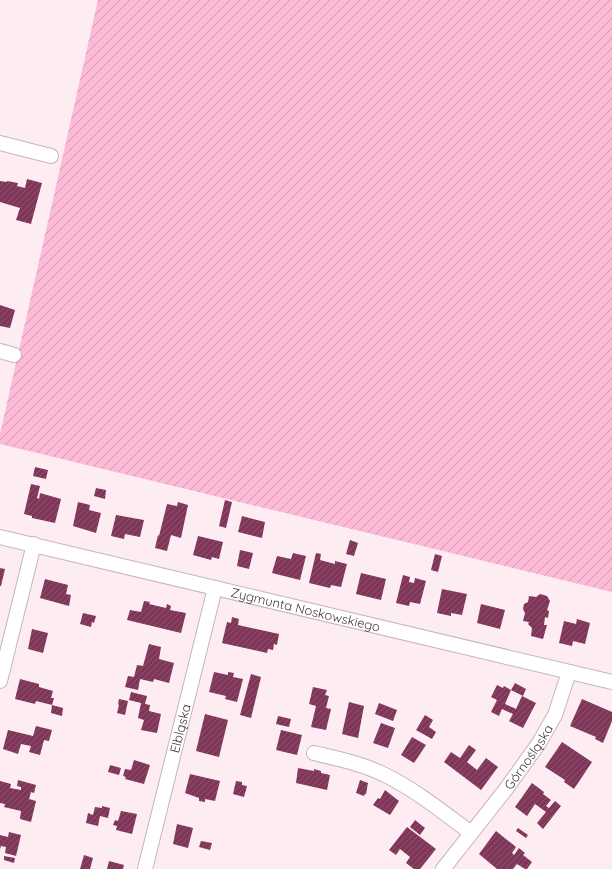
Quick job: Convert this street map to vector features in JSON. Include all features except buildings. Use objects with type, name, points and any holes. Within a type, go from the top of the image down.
[{"type":"street","points":[[0,143],[51,156]]},
{"type":"street","points":[[0,351],[14,355]]},
{"type":"street","name":"Zygmunta Noskowskiego","points":[[0,537],[612,682]]},
{"type":"street","points":[[0,681],[34,544]]},
{"type":"street","name":"Elbląska","points":[[144,869],[215,588]]},
{"type":"street","name":"Górnośląska","points":[[443,869],[506,789],[542,737],[557,710],[569,672]]},
{"type":"street","points":[[314,753],[353,762],[387,776],[414,792],[471,832]]},
{"type":"shaded area","points":[[98,0],[612,0],[612,592],[0,444],[0,434]]}]
